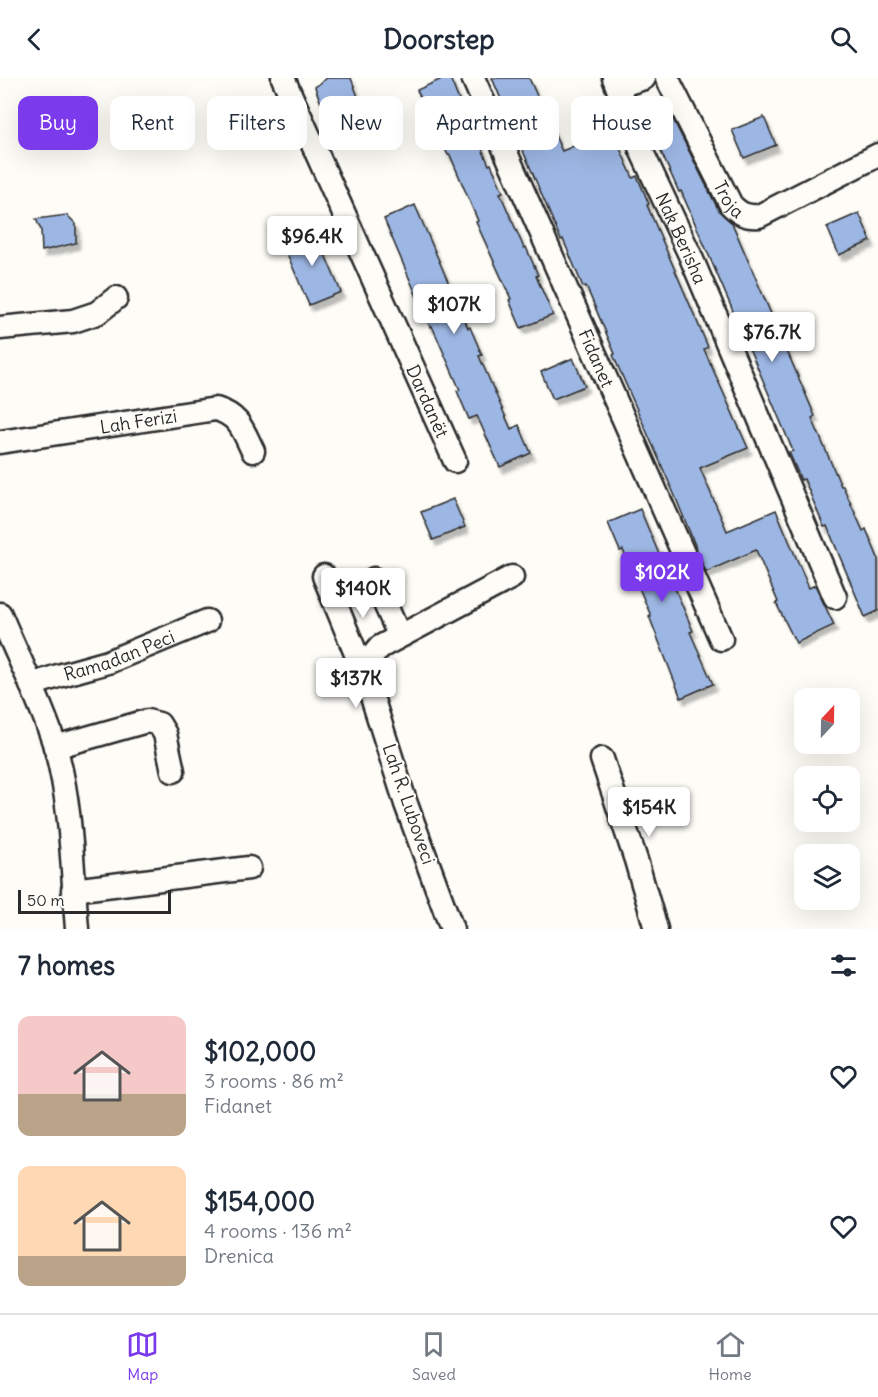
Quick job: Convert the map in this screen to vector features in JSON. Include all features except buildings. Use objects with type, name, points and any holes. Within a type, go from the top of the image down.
[{"type":"street","name":"Dardanët","points":[[283,78],[455,461]]},
{"type":"street","name":"Fidanet","points":[[473,78],[721,639]]},
{"type":"street","points":[[616,82],[644,78]]},
{"type":"street","name":"Troja","points":[[667,78],[731,205],[739,213],[748,217],[759,216],[878,155]]},
{"type":"street","name":"Nak Berisha","points":[[616,82],[641,150],[690,255],[835,597]]},
{"type":"street","points":[[0,328],[73,321],[97,312],[116,298]]},
{"type":"street","name":"Lah Ferizi","points":[[0,442],[216,410],[229,413],[239,423],[253,451]]},
{"type":"street","name":"Lah R. Luboveci","points":[[324,576],[366,678],[406,804],[452,929]]},
{"type":"street","points":[[366,678],[370,659],[380,647],[512,577]]},
{"type":"street","points":[[374,579],[399,635]]},
{"type":"street","points":[[0,614],[55,747],[69,824],[76,929]]},
{"type":"street","name":"Ramadan Peci","points":[[31,685],[108,662],[207,621]]},
{"type":"street","points":[[55,747],[147,721],[159,724],[165,734],[173,771]]},
{"type":"street","points":[[602,759],[636,860],[656,929]]},
{"type":"street","points":[[73,890],[249,868]]}]
